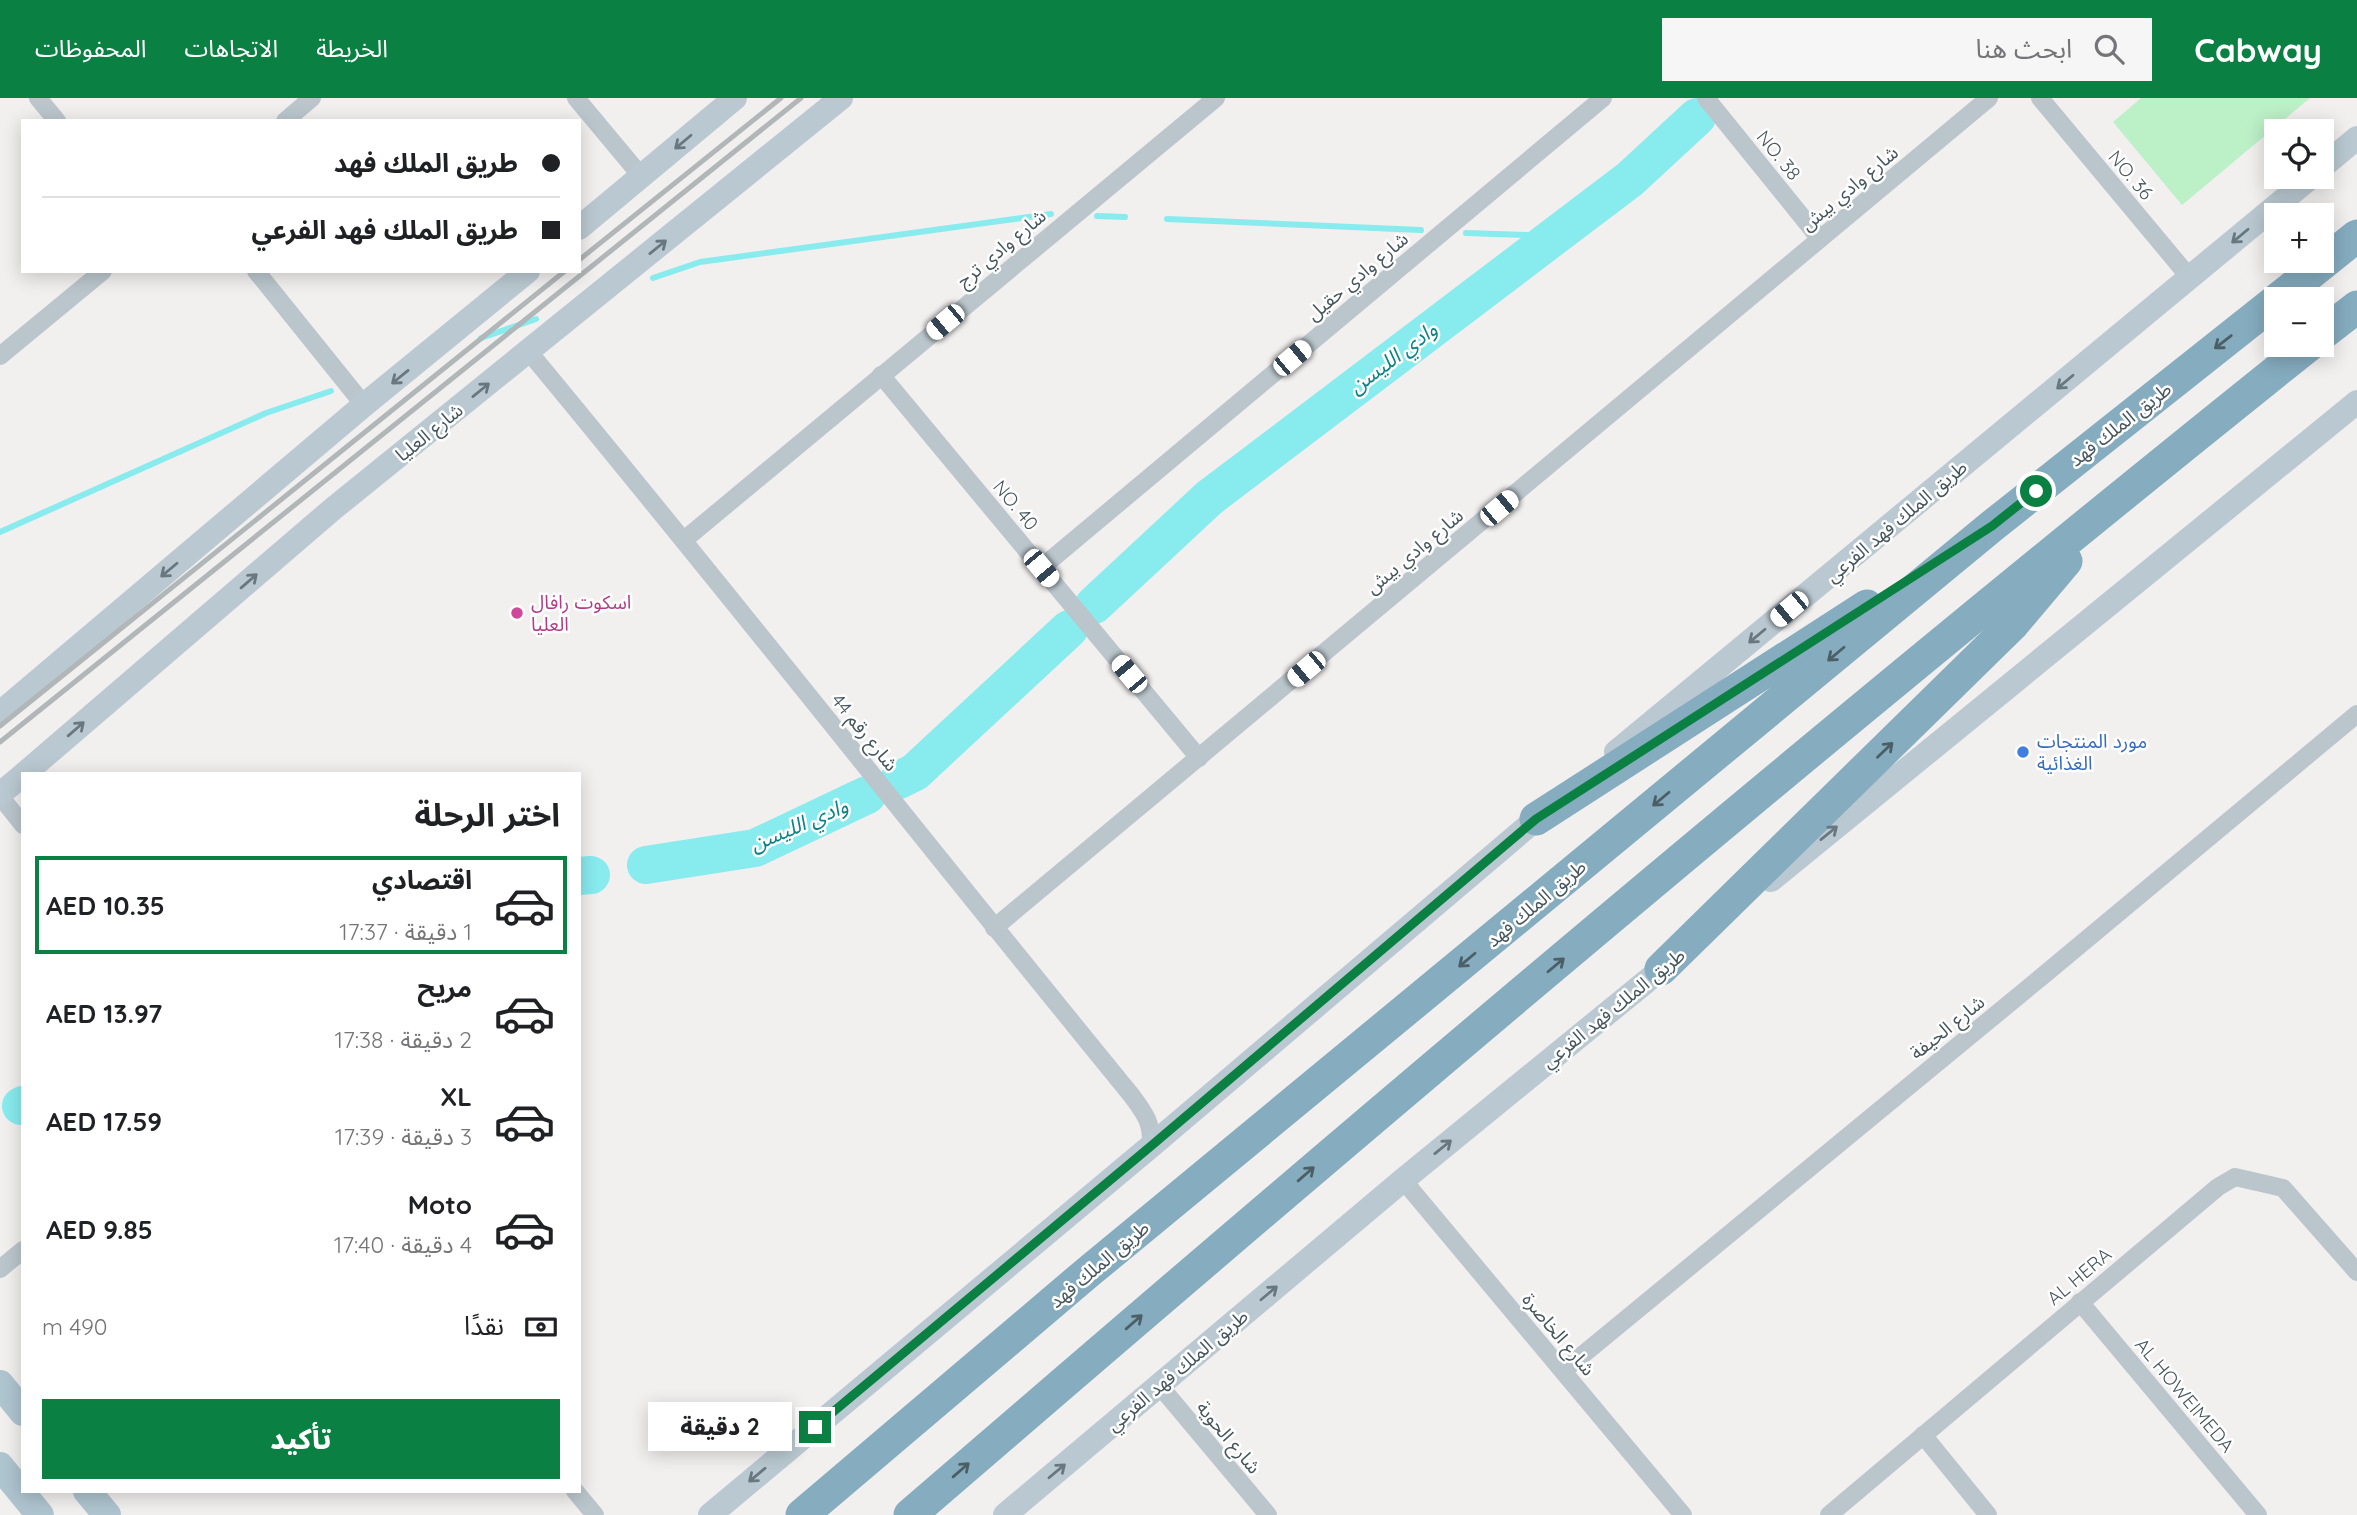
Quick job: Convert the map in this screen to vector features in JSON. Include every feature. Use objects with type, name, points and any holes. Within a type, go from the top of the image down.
[{"type":"highway","points":[[2334,253],[2357,229]]},
{"type":"highway","name":"طريق الملك فهد","points":[[2334,254],[2357,236]]},
{"type":"highway","name":"طريق الملك فهد","points":[[2293,287],[2311,273]]},
{"type":"highway","points":[[2334,325],[2357,307]]},
{"type":"highway","name":"طريق الملك فهد","points":[[802,1515],[1087,1273],[1992,526],[2264,310]]},
{"type":"highway","points":[[910,1515],[1348,1138],[2126,491],[2294,357]]},
{"type":"highway","points":[[1661,969],[2012,625],[2126,491]]},
{"type":"highway","points":[[1536,819],[1992,526]]},
{"type":"main road","points":[[581,226],[735,98]]},
{"type":"main road","name":"شارع العليا","points":[[25,772],[334,508],[841,98]]},
{"type":"main road","points":[[2334,157],[2357,138]]},
{"type":"main road","name":"طريق الملك فهد الفرعي","points":[[710,1515],[1536,819],[2297,189]]},
{"type":"main road","points":[[0,713],[526,273]]},
{"type":"main road","name":"طريق الملك فهد الفرعي","points":[[1005,1515],[1403,1180],[2357,402]]},
{"type":"main road","name":"شارع العليا","points":[[0,795],[21,776]]},
{"type":"main road","points":[[0,1384],[21,1410]]},
{"type":"main road","points":[[0,1466],[21,1492]]},
{"type":"main road","points":[[22,1493],[40,1515]]},
{"type":"main road","points":[[89,1493],[107,1515]]},
{"type":"street","points":[[38,98],[55,119]]},
{"type":"street","points":[[287,119],[311,98]]},
{"type":"street","points":[[576,98],[641,176]]},
{"type":"street","name":"شارع وادي ترج","points":[[684,540],[1216,98]]},
{"type":"street","name":"شارع وادي حقيل","points":[[1041,568],[1603,98]]},
{"type":"street","name":"NO. 38","points":[[1706,98],[1820,239]]},
{"type":"street","name":"شارع وادي بيش","points":[[994,928],[1989,98]]},
{"type":"street","name":"NO. 36","points":[[2040,98],[2190,278]]},
{"type":"street","points":[[0,356],[101,273]]},
{"type":"street","points":[[258,273],[365,405]]},
{"type":"street","name":"شارع رقم 44","points":[[529,352],[684,540],[1145,1114],[1152,1128],[1151,1146]]},
{"type":"street","name":"NO. 40","points":[[881,375],[1199,758]]},
{"type":"street","name":"شارع الحيفة","points":[[1563,1371],[2357,714]]},
{"type":"street","points":[[0,795],[21,822]]},
{"type":"street","name":"AL HERA","points":[[1829,1515],[2218,1187],[2235,1177],[2283,1188],[2357,1272]]},
{"type":"street","name":"شارع الخاصرة","points":[[1403,1180],[1683,1515]]},
{"type":"street","points":[[0,1269],[21,1252]]},
{"type":"street","name":"AL HOWEIMEDA","points":[[2080,1302],[2258,1515]]},
{"type":"street","name":"شارع الحوية","points":[[1158,1385],[1268,1515]]},
{"type":"street","points":[[1923,1435],[1988,1515]]},
{"type":"street","points":[[577,1493],[595,1515]]},
{"type":"green space","points":[[2141,98],[2310,98],[2285,119],[2264,119],[2264,136],[2182,205],[2113,122]]},
{"type":"waterway","name":"وادي الليسن","points":[[1094,605],[1209,498],[1630,179],[1697,117]]},
{"type":"waterway","points":[[653,278],[700,262],[1051,214]]},
{"type":"waterway","points":[[1097,216],[1125,217]]},
{"type":"waterway","points":[[1167,219],[1421,230]]},
{"type":"waterway","points":[[1466,233],[1555,236]]},
{"type":"waterway","points":[[481,338],[536,319]]},
{"type":"waterway","points":[[0,532],[266,413],[331,391]]},
{"type":"waterway","name":"وادي الليسن","points":[[899,780],[915,772],[1069,629]]},
{"type":"waterway","name":"وادي الليسن","points":[[646,865],[755,848],[867,795]]},
{"type":"waterway","name":"وادي الليسن","points":[[581,876],[591,875]]},
{"type":"railway","points":[[581,258],[781,98]]},
{"type":"railway","points":[[0,742],[801,98]]},
{"type":"railway","points":[[0,726],[563,273]]},
{"type":"place","name":"اسكوت رافال العليا","points":[[517,613]]},
{"type":"place","name":"مورد المنتجات الغذائية","points":[[2023,752]]},
{"type":"route","points":[[815,1427],[1536,819],[1992,526],[2036,491]]}]
